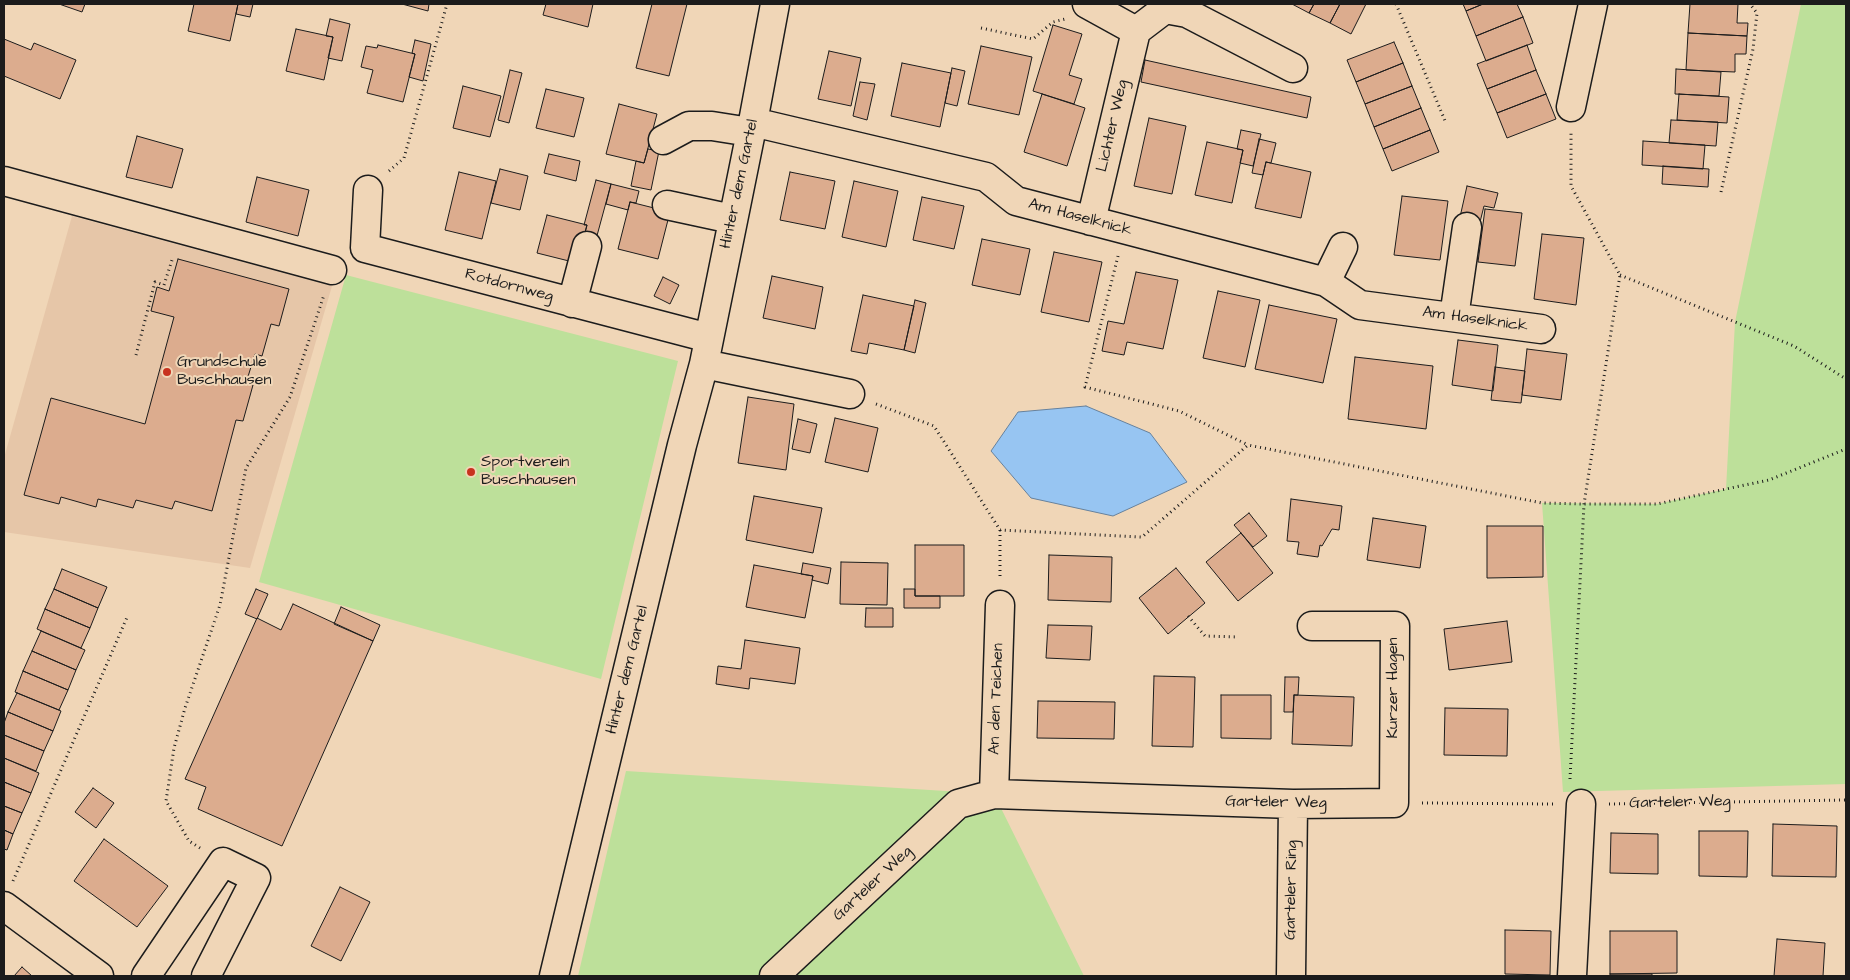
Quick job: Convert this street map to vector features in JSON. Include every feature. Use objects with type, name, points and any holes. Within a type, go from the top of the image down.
[{"type":"street","name":"Hinter dem Gartel","points":[[554,976],[682,445],[704,364],[775,4]]},
{"type":"street","points":[[1571,107],[1593,4]]},
{"type":"street","points":[[1090,6],[1136,31],[1165,9],[1187,13],[1293,68]]},
{"type":"street","name":"Lichter Weg","points":[[1091,221],[1136,31]]},
{"type":"street","name":"Am Haselknick","points":[[663,140],[689,126],[752,127],[986,177],[1016,201],[1326,282],[1360,305],[1541,329]]},
{"type":"street","points":[[4,181],[332,270]]},
{"type":"street","name":"Rotdornweg","points":[[368,190],[365,248],[709,338]]},
{"type":"street","points":[[666,205],[732,219]]},
{"type":"street","points":[[1454,317],[1467,227]]},
{"type":"street","points":[[572,303],[587,246]]},
{"type":"street","points":[[1326,282],[1343,247]]},
{"type":"street","points":[[704,364],[850,394]]},
{"type":"street","name":"An den Teichen","points":[[994,794],[1000,604]]},
{"type":"street","name":"Kurzer Hagen","points":[[1312,626],[1395,626],[1394,803]]},
{"type":"street","name":"Garteler Weg","points":[[774,976],[958,804],[994,794],[1293,804],[1394,803]]},
{"type":"street","name":"Garteler Ring","points":[[1291,976],[1293,804]]},
{"type":"street","points":[[1572,976],[1575,804]]},
{"type":"street","points":[[146,976],[223,862],[256,878],[206,976]]},
{"type":"street","points":[[8,895],[99,976]]},
{"type":"path","points":[[368,190],[404,158],[447,4]]},
{"type":"path","points":[[1396,4],[1446,123]]},
{"type":"path","points":[[1721,192],[1753,49],[1757,13],[1750,4]]},
{"type":"path","points":[[981,28],[1033,39],[1053,22],[1062,20],[1090,6]]},
{"type":"path","points":[[1571,107],[1571,186],[1620,275],[1584,504],[1575,804]]},
{"type":"path","points":[[1124,229],[1085,387],[1179,412],[1248,445],[1542,503],[1584,504],[1657,504],[1726,490],[1769,480],[1846,449]]},
{"type":"path","points":[[136,355],[155,282],[164,285],[181,230]]},
{"type":"path","points":[[223,862],[190,841],[166,801],[174,748],[185,708],[220,606],[246,468],[290,397],[332,270]]},
{"type":"path","points":[[1620,275],[1794,346],[1846,379]]},
{"type":"path","points":[[850,394],[934,426],[1000,530],[1000,604]]},
{"type":"path","points":[[1000,530],[1142,537],[1248,445]]},
{"type":"path","points":[[8,895],[128,615]]},
{"type":"path","points":[[1188,616],[1205,636],[1238,637]]},
{"type":"path","name":"Garteler Weg","points":[[1394,803],[1575,804],[1846,800]]},
{"type":"shaded area","name":"Grundschule Buschhausen","points":[[72,216],[332,286],[250,568],[4,532],[4,458]]},
{"type":"green space","points":[[1801,4],[1846,4],[1846,784],[1563,792],[1542,503],[1657,504],[1726,489],[1735,322]]},
{"type":"green space","name":"Sportverein Buschhausen","points":[[346,275],[678,361],[601,679],[259,582]]},
{"type":"green space","points":[[626,771],[994,794],[1084,976],[578,976]]},
{"type":"water","points":[[1086,406],[1150,433],[1187,482],[1113,516],[1031,498],[991,451],[1018,412]]},
{"type":"building","points":[[59,4],[85,4],[82,12]]},
{"type":"building","points":[[194,4],[238,4],[230,41],[188,31]]},
{"type":"building","points":[[238,4],[253,4],[250,17],[236,14]]},
{"type":"building","points":[[402,4],[429,4],[428,11]]},
{"type":"building","points":[[546,4],[593,4],[588,27],[543,15]]},
{"type":"building","points":[[652,4],[687,4],[669,76],[636,68]]},
{"type":"building","points":[[1292,4],[1314,4],[1309,13]]},
{"type":"building","points":[[1314,4],[1340,4],[1330,23],[1309,13]]},
{"type":"building","points":[[1340,4],[1366,4],[1351,34],[1330,23]]},
{"type":"building","points":[[1463,4],[1483,4],[1466,11]]},
{"type":"building","points":[[1483,4],[1517,4],[1523,17],[1476,36],[1466,11]]},
{"type":"building","points":[[1690,4],[1738,4],[1737,23],[1748,23],[1747,36],[1688,33]]},
{"type":"building","points":[[1523,17],[1533,43],[1486,61],[1476,36]]},
{"type":"building","points":[[330,19],[350,24],[342,61],[328,58],[333,37],[326,36]]},
{"type":"building","points":[[1053,25],[1082,34],[1069,75],[1082,79],[1074,104],[1033,91]]},
{"type":"building","points":[[296,29],[333,37],[324,80],[286,71]]},
{"type":"building","points":[[1688,33],[1747,36],[1746,54],[1735,54],[1735,72],[1686,70]]},
{"type":"building","points":[[4,39],[31,50],[34,43],[76,60],[60,99],[4,76]]},
{"type":"building","points":[[415,40],[431,44],[423,81],[409,77],[415,54],[412,53]]},
{"type":"building","points":[[1394,42],[1403,63],[1356,82],[1347,60]]},
{"type":"building","points":[[378,45],[415,54],[403,102],[367,93],[373,70],[361,67],[366,46],[377,48]]},
{"type":"building","points":[[1527,45],[1536,70],[1487,89],[1477,64]]},
{"type":"building","points":[[981,46],[1032,57],[1019,115],[968,104]]},
{"type":"building","points":[[829,51],[861,58],[851,106],[818,99]]},
{"type":"building","points":[[1145,60],[1311,97],[1307,118],[1141,82]]},
{"type":"building","points":[[902,63],[951,73],[940,127],[891,116]]},
{"type":"building","points":[[1403,63],[1412,86],[1365,104],[1356,82]]},
{"type":"building","points":[[952,68],[965,71],[957,106],[945,103]]},
{"type":"building","points":[[1676,69],[1721,72],[1719,96],[1675,94]]},
{"type":"building","points":[[510,70],[522,73],[509,123],[498,120]]},
{"type":"building","points":[[1536,70],[1546,94],[1497,113],[1487,89]]},
{"type":"building","points":[[860,82],[875,84],[867,120],[853,116]]},
{"type":"building","points":[[463,86],[501,96],[490,137],[453,128]]},
{"type":"building","points":[[1412,86],[1421,108],[1374,127],[1365,104]]},
{"type":"building","points":[[546,89],[584,98],[574,137],[536,128]]},
{"type":"building","points":[[1042,94],[1085,108],[1067,166],[1024,152]]},
{"type":"building","points":[[1546,94],[1556,119],[1507,138],[1497,113]]},
{"type":"building","points":[[1679,94],[1729,97],[1727,123],[1677,120]]},
{"type":"building","points":[[619,104],[657,114],[644,163],[606,154]]},
{"type":"building","points":[[1421,108],[1430,130],[1383,149],[1374,127]]},
{"type":"building","points":[[1149,118],[1186,126],[1172,194],[1134,186]]},
{"type":"building","points":[[1671,120],[1718,122],[1716,146],[1669,143]]},
{"type":"building","points":[[1241,130],[1261,134],[1253,166],[1240,163],[1243,150],[1237,149]]},
{"type":"building","points":[[1430,130],[1439,152],[1392,171],[1383,149]]},
{"type":"building","points":[[137,136],[183,149],[172,188],[126,177]]},
{"type":"building","points":[[1259,139],[1276,143],[1271,163],[1266,162],[1263,175],[1252,173]]},
{"type":"building","points":[[1643,141],[1705,145],[1703,169],[1642,165]]},
{"type":"building","points":[[1207,142],[1243,150],[1232,203],[1195,195]]},
{"type":"building","points":[[648,149],[659,151],[651,190],[631,186],[636,161],[644,163]]},
{"type":"building","points":[[549,154],[580,161],[576,181],[544,173]]},
{"type":"building","points":[[1266,162],[1311,172],[1301,218],[1255,208]]},
{"type":"building","points":[[1663,166],[1709,169],[1708,187],[1662,184]]},
{"type":"building","points":[[500,169],[528,176],[520,210],[491,203]]},
{"type":"building","points":[[459,172],[496,181],[482,239],[445,230]]},
{"type":"building","points":[[790,172],[835,181],[825,229],[780,220]]},
{"type":"building","points":[[257,177],[309,190],[298,236],[246,222]]},
{"type":"building","points":[[596,180],[611,184],[595,243],[583,240],[587,225],[584,225]]},
{"type":"building","points":[[854,181],[898,191],[886,247],[842,237]]},
{"type":"building","points":[[611,184],[639,191],[636,203],[630,202],[628,210],[606,204]]},
{"type":"building","points":[[1467,186],[1498,193],[1494,208],[1484,206],[1480,222],[1460,217]]},
{"type":"building","points":[[1402,196],[1448,201],[1440,260],[1394,255]]},
{"type":"building","points":[[922,197],[964,206],[954,249],[913,240]]},
{"type":"building","points":[[630,202],[670,212],[658,259],[618,249]]},
{"type":"building","points":[[1485,209],[1522,213],[1515,266],[1478,262]]},
{"type":"building","points":[[547,215],[587,225],[577,263],[537,253]]},
{"type":"building","points":[[1542,234],[1584,238],[1576,305],[1534,299]]},
{"type":"building","points":[[982,239],[1030,249],[1020,295],[972,285]]},
{"type":"building","points":[[1054,252],[1102,262],[1089,322],[1041,312]]},
{"type":"building","name":"Grundschule Buschhausen","points":[[178,259],[289,289],[279,326],[271,324],[262,356],[255,354],[246,383],[253,385],[243,421],[236,420],[212,511],[175,501],[172,509],[136,500],[133,508],[98,499],[96,507],[61,497],[59,504],[24,495],[51,398],[145,424],[174,317],[151,311],[157,287],[169,291]]},
{"type":"building","points":[[1136,272],[1178,280],[1163,349],[1127,342],[1124,355],[1102,351],[1108,321],[1124,324]]},
{"type":"building","points":[[772,276],[823,287],[815,329],[763,318]]},
{"type":"building","points":[[663,277],[679,285],[670,304],[654,296]]},
{"type":"building","points":[[1218,291],[1260,300],[1245,367],[1203,358]]},
{"type":"building","points":[[863,295],[914,306],[904,350],[869,343],[867,354],[851,351]]},
{"type":"building","points":[[915,300],[926,303],[915,353],[904,350]]},
{"type":"building","points":[[1269,305],[1337,319],[1323,383],[1255,369]]},
{"type":"building","points":[[1458,340],[1498,345],[1493,391],[1452,385]]},
{"type":"building","points":[[1527,349],[1567,354],[1561,400],[1522,395]]},
{"type":"building","points":[[1355,357],[1433,366],[1426,429],[1348,419]]},
{"type":"building","points":[[1495,367],[1525,371],[1521,403],[1491,400]]},
{"type":"building","points":[[748,397],[794,404],[786,470],[738,463]]},
{"type":"building","points":[[835,418],[878,428],[868,472],[825,462]]},
{"type":"building","points":[[798,419],[817,424],[810,453],[792,449]]},
{"type":"building","points":[[754,496],[822,508],[813,553],[746,540]]},
{"type":"building","points":[[1291,499],[1342,506],[1339,530],[1332,529],[1322,546],[1320,545],[1318,557],[1297,554],[1299,542],[1287,541]]},
{"type":"building","points":[[1249,513],[1267,536],[1253,547],[1234,525]]},
{"type":"building","points":[[1373,518],[1426,526],[1420,568],[1367,560]]},
{"type":"building","points":[[1487,526],[1543,526],[1543,577],[1487,578]]},
{"type":"building","points":[[1241,533],[1273,573],[1238,601],[1206,562]]},
{"type":"building","points":[[915,545],[964,545],[964,596],[915,596]]},
{"type":"building","points":[[1049,555],[1112,557],[1111,602],[1048,600]]},
{"type":"building","points":[[841,562],[888,563],[887,605],[840,604]]},
{"type":"building","points":[[803,563],[831,568],[828,584],[812,580],[813,576],[801,574]]},
{"type":"building","points":[[754,565],[813,576],[805,618],[746,607]]},
{"type":"building","points":[[1176,568],[1205,603],[1168,634],[1139,598]]},
{"type":"building","points":[[62,569],[107,587],[98,608],[54,589]]},
{"type":"building","points":[[54,589],[98,608],[90,628],[45,609]]},
{"type":"building","points":[[256,589],[268,594],[257,619],[245,614]]},
{"type":"building","points":[[904,589],[915,589],[915,596],[940,596],[940,608],[904,608]]},
{"type":"building","points":[[293,604],[373,641],[282,846],[198,809],[206,787],[185,779],[257,618],[281,630]]},
{"type":"building","points":[[341,607],[380,625],[373,641],[334,624]]},
{"type":"building","points":[[866,608],[893,608],[893,627],[865,627]]},
{"type":"building","points":[[45,609],[90,628],[81,648],[37,629]]},
{"type":"building","points":[[1507,621],[1512,662],[1449,670],[1444,629]]},
{"type":"building","points":[[1048,625],[1092,626],[1090,660],[1046,658]]},
{"type":"building","points":[[41,631],[85,650],[76,670],[32,651]]},
{"type":"building","points":[[745,640],[800,648],[795,684],[750,678],[749,689],[716,684],[718,666],[741,669]]},
{"type":"building","points":[[32,651],[76,670],[68,690],[23,671]]},
{"type":"building","points":[[23,671],[68,690],[59,710],[15,692]]},
{"type":"building","points":[[1154,676],[1195,677],[1193,747],[1152,746]]},
{"type":"building","points":[[1285,677],[1299,677],[1298,695],[1294,695],[1293,712],[1284,712]]},
{"type":"building","points":[[17,693],[61,711],[53,731],[8,712]]},
{"type":"building","points":[[1221,695],[1271,695],[1271,739],[1221,738]]},
{"type":"building","points":[[1294,695],[1354,697],[1352,746],[1292,744]]},
{"type":"building","points":[[1038,701],[1115,702],[1114,739],[1037,738]]},
{"type":"building","points":[[1445,708],[1508,709],[1507,756],[1444,755]]},
{"type":"building","points":[[8,712],[53,731],[44,751],[4,735],[4,723]]},
{"type":"building","points":[[4,735],[44,751],[36,771],[4,758]]},
{"type":"building","points":[[4,758],[39,773],[31,793],[4,782]]},
{"type":"building","points":[[4,782],[31,793],[22,813],[4,806]]},
{"type":"building","points":[[93,788],[114,803],[96,828],[75,812]]},
{"type":"building","points":[[4,806],[22,813],[13,834],[4,830]]},
{"type":"building","points":[[1773,824],[1837,826],[1836,877],[1772,876]]},
{"type":"building","points":[[4,830],[13,834],[7,850],[4,849]]},
{"type":"building","points":[[1699,831],[1748,831],[1747,877],[1699,876]]},
{"type":"building","points":[[1611,833],[1658,834],[1658,874],[1610,873]]},
{"type":"building","points":[[104,839],[168,886],[137,927],[74,881]]},
{"type":"building","points":[[340,887],[370,902],[341,961],[311,946]]},
{"type":"building","points":[[1505,930],[1551,931],[1550,975],[1505,974]]},
{"type":"building","points":[[1610,931],[1677,931],[1677,973],[1610,974]]},
{"type":"building","points":[[1777,939],[1825,943],[1823,976],[1774,976]]},
{"type":"building","points":[[22,967],[32,976],[14,976]]},
{"type":"building","points":[[1610,974],[1652,974],[1652,976],[1610,976]]},
{"type":"place","name":"Grundschule Buschhausen","points":[[167,372]]},
{"type":"place","name":"Sportverein Buschhausen","points":[[471,472]]}]
